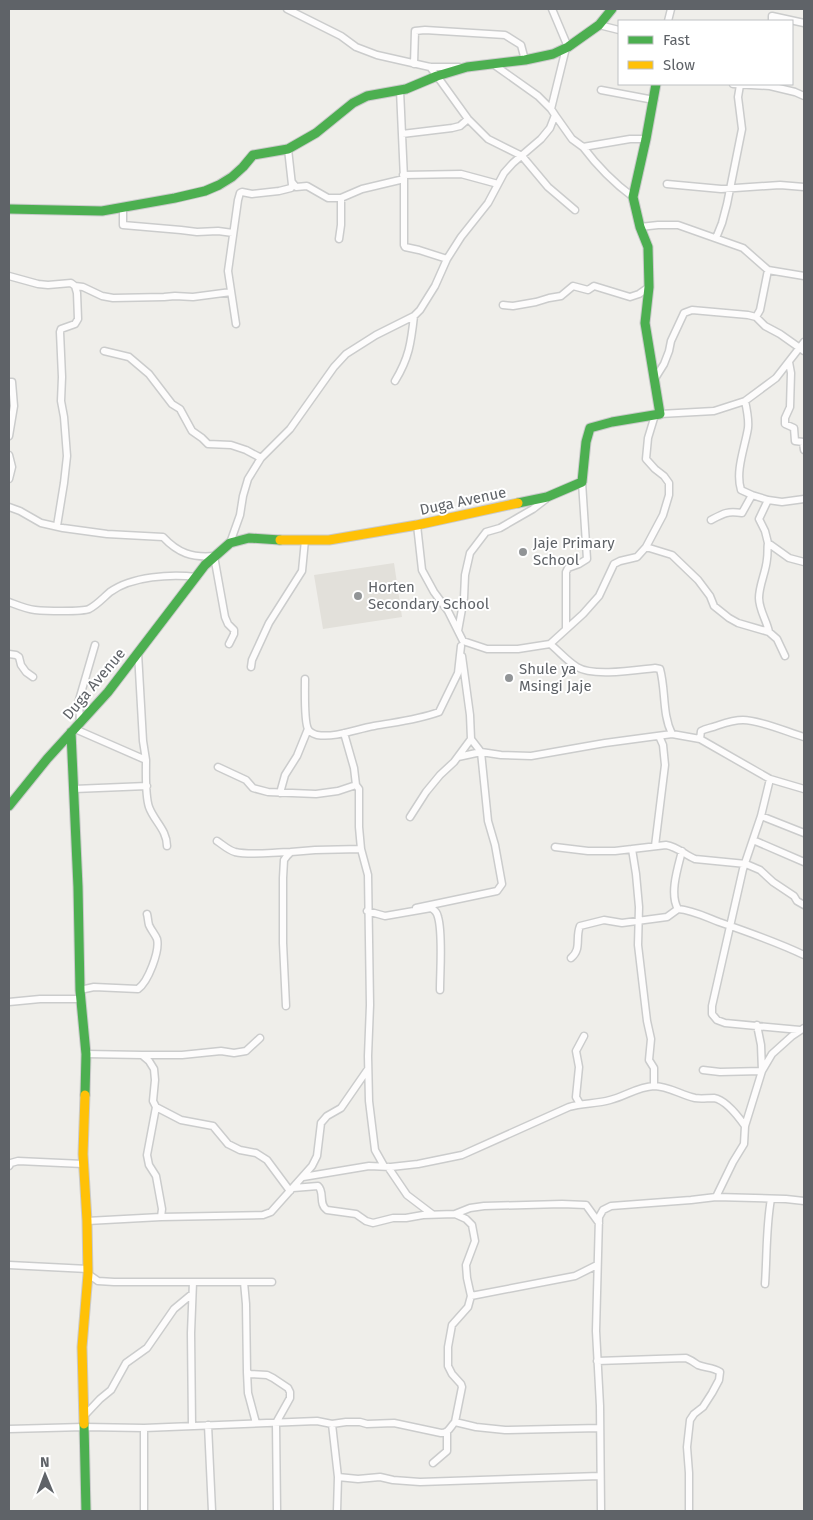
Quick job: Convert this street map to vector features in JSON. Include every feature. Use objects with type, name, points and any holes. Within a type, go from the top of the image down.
[{"type":"street","points":[[287,9],[341,36],[356,47],[377,55],[430,67],[467,67],[526,60],[553,54],[567,47],[598,25],[612,9]]},
{"type":"street","points":[[230,544],[240,514],[248,479],[261,458],[290,429],[334,367],[346,354],[376,334],[414,316],[420,310],[435,286],[447,259],[461,237],[488,203],[504,173],[541,139],[550,128],[567,47],[552,9]]},
{"type":"street","points":[[772,20],[772,16],[790,20]]},
{"type":"street","points":[[598,25],[618,30]]},
{"type":"street","points":[[414,64],[416,31],[424,30],[505,35],[521,44],[526,60]]},
{"type":"street","points":[[493,64],[538,96],[553,112],[572,139],[583,148],[610,178],[633,197]]},
{"type":"street","points":[[430,67],[468,118],[488,139],[522,156],[548,187],[575,210]]},
{"type":"street","points":[[9,210],[54,208],[96,211],[183,198],[210,190],[247,164],[253,155],[288,150],[316,133],[354,103],[367,96],[406,89],[437,76],[467,67]]},
{"type":"street","points":[[462,643],[487,649],[518,649],[550,644],[583,614],[599,596],[614,564],[637,557],[646,547],[663,515],[669,495],[668,483],[664,476],[646,459],[648,438],[657,414],[645,323],[649,287],[648,246],[640,227],[633,197],[656,85]]},
{"type":"street","points":[[716,238],[722,223],[742,129],[737,85]]},
{"type":"street","points":[[758,85],[776,87],[804,96]]},
{"type":"street","points":[[400,90],[404,177],[404,245],[405,247],[447,259]]},
{"type":"street","points":[[601,90],[654,100]]},
{"type":"street","points":[[402,134],[452,128],[460,126],[468,118]]},
{"type":"street","points":[[583,148],[630,139],[646,139]]},
{"type":"street","points":[[236,324],[228,271],[240,193],[252,194],[289,190],[292,182],[288,150]]},
{"type":"street","points":[[292,182],[296,187],[307,186],[328,198],[341,198],[362,189],[404,177],[461,174],[498,184]]},
{"type":"street","points":[[666,184],[721,189],[780,185],[804,187]]},
{"type":"street","points":[[339,239],[341,198]]},
{"type":"street","points":[[123,208],[123,225],[197,232],[218,231],[233,233]]},
{"type":"street","points":[[640,227],[658,224],[678,225],[743,248],[768,270],[804,276]]},
{"type":"street","points":[[756,317],[760,310],[768,270]]},
{"type":"street","points":[[9,276],[38,284],[71,283],[102,296],[113,298],[193,297],[231,292]]},
{"type":"street","points":[[57,526],[66,456],[64,417],[61,401],[60,332],[61,329],[75,324],[78,319],[75,286]]},
{"type":"street","points":[[503,305],[513,306],[561,296],[573,286],[588,290],[594,286],[630,296],[639,294],[649,287]]},
{"type":"street","points":[[654,380],[664,364],[671,341],[684,312],[687,311],[756,317],[765,326],[802,350]]},
{"type":"street","points":[[395,381],[404,366],[408,354],[414,316]]},
{"type":"street","points":[[566,628],[566,572],[568,568],[586,559],[582,482],[586,442],[590,428],[657,414],[714,411],[745,401],[776,378],[802,350],[804,342]]},
{"type":"street","points":[[104,351],[129,357],[149,374],[172,404],[180,409],[192,432],[208,444],[231,445],[261,458]]},
{"type":"street","points":[[789,362],[791,373],[790,407],[785,418],[785,424],[794,428],[795,441],[803,442],[804,450]]},
{"type":"street","points":[[9,382],[12,382],[14,406],[9,436]]},
{"type":"street","points":[[745,401],[748,427],[742,454],[739,484],[741,490],[768,500],[782,502],[804,499]]},
{"type":"street","points":[[9,455],[12,468],[9,479]]},
{"type":"street","name":"Duga Avenue","points":[[9,806],[108,692],[204,565],[230,544],[248,538],[329,540],[417,525],[547,497],[582,482]]},
{"type":"street","points":[[711,520],[729,512],[742,513],[752,495]]},
{"type":"street","points":[[458,632],[464,598],[465,575],[470,553],[486,532],[500,528],[532,509],[547,497]]},
{"type":"street","points":[[768,500],[759,519],[768,543],[767,560],[759,600],[769,632]]},
{"type":"street","points":[[9,507],[41,523],[80,532],[163,537],[173,548],[189,554],[202,557],[214,556],[225,617],[228,624],[234,630],[234,634],[228,644]]},
{"type":"street","points":[[416,908],[497,891],[502,884],[495,845],[488,822],[481,752],[471,739],[462,643],[448,611],[434,592],[422,570],[417,525]]},
{"type":"street","points":[[251,667],[252,660],[269,623],[302,571],[305,540]]},
{"type":"street","points":[[768,543],[789,558],[804,562]]},
{"type":"street","points":[[646,547],[672,555],[698,580],[710,596],[714,606],[738,623],[769,632],[777,639],[785,656]]},
{"type":"street","points":[[9,602],[34,610],[89,610],[110,592],[128,583],[158,576],[181,575],[196,577]]},
{"type":"street","points":[[305,679],[306,718],[308,729],[312,734],[344,733],[422,718],[438,712],[458,673],[462,643]]},
{"type":"street","points":[[86,1511],[82,1347],[88,1272],[83,1164],[86,1054],[80,994],[74,789],[75,728],[79,700],[94,644]]},
{"type":"street","points":[[550,644],[578,668],[594,672],[655,668],[660,670],[667,720],[672,734]]},
{"type":"street","points":[[138,653],[143,741],[150,808],[165,834],[167,846]]},
{"type":"street","points":[[9,654],[16,654],[26,672],[33,677]]},
{"type":"street","points":[[700,739],[701,731],[705,728],[726,722],[744,720],[757,722],[804,737]]},
{"type":"street","points":[[75,728],[146,760]]},
{"type":"street","points":[[280,793],[286,775],[297,756],[308,729]]},
{"type":"street","points":[[344,733],[354,768],[356,785],[359,789],[361,849],[368,875],[370,1005],[368,1068],[369,1101],[375,1150],[407,1195],[432,1214]]},
{"type":"street","points":[[458,757],[481,752],[531,756],[672,734],[700,739],[770,780],[804,789]]},
{"type":"street","points":[[655,846],[665,765],[663,745],[659,736]]},
{"type":"street","points":[[410,818],[426,792],[458,757],[471,739]]},
{"type":"street","points":[[218,767],[246,780],[253,788],[268,792],[316,794],[338,791],[356,785]]},
{"type":"street","points":[[770,780],[730,926],[712,1006],[712,1014],[717,1020],[725,1023],[802,1029]]},
{"type":"street","points":[[74,789],[147,786]]},
{"type":"street","points":[[761,816],[804,832]]},
{"type":"street","points":[[753,840],[804,862]]},
{"type":"street","points":[[217,842],[229,850],[255,854],[361,849]]},
{"type":"street","points":[[555,847],[588,851],[615,851],[666,845],[674,846],[696,859],[746,864],[760,870],[804,905]]},
{"type":"street","points":[[632,849],[636,874],[639,922],[638,945],[651,1039],[649,1060],[654,1068],[654,1086]]},
{"type":"street","points":[[286,1006],[283,943],[283,878],[284,860],[291,852]]},
{"type":"street","points":[[678,909],[675,905],[675,878],[682,852]]},
{"type":"street","points":[[368,911],[385,916],[434,909],[438,915],[440,930],[440,990]]},
{"type":"street","points":[[571,958],[577,954],[580,926],[604,920],[622,923],[667,918],[678,909],[686,910],[786,946],[804,955]]},
{"type":"street","points":[[9,1002],[80,994],[94,987],[138,989],[142,987],[151,970],[158,945],[157,938],[149,926],[147,914]]},
{"type":"street","points":[[757,1025],[762,1071]]},
{"type":"street","points":[[716,1197],[744,1144],[745,1126],[762,1071],[772,1054],[802,1029]]},
{"type":"street","points":[[580,1104],[576,1097],[579,1067],[576,1051],[584,1036]]},
{"type":"street","points":[[86,1054],[182,1055],[234,1053],[246,1051],[260,1038]]},
{"type":"street","points":[[142,1055],[154,1069],[153,1101],[156,1107],[181,1120],[212,1126],[228,1144],[240,1150],[256,1153],[267,1160],[291,1190]]},
{"type":"street","points":[[87,1221],[263,1215],[271,1212],[312,1166],[317,1156],[321,1124],[327,1116],[342,1108],[368,1068]]},
{"type":"street","points":[[703,1070],[720,1072],[762,1071]]},
{"type":"street","points":[[303,1177],[369,1166],[386,1167],[418,1164],[462,1155],[568,1107],[611,1100],[626,1096],[635,1089],[654,1086],[695,1098],[716,1098],[734,1110],[745,1126]]},
{"type":"street","points":[[156,1107],[146,1155],[149,1165],[156,1176],[162,1209],[161,1217]]},
{"type":"street","points":[[9,1166],[11,1163],[18,1161],[83,1164]]},
{"type":"street","points":[[291,1190],[318,1186],[321,1190],[324,1208],[356,1214],[366,1221],[373,1223],[386,1219],[432,1214],[455,1214],[470,1208],[484,1206],[551,1204],[583,1204],[599,1222]]},
{"type":"street","points":[[601,1511],[596,1331],[599,1217],[603,1210],[611,1206],[716,1197],[804,1201]]},
{"type":"street","points":[[765,1284],[766,1234],[771,1199]]},
{"type":"street","points":[[433,1463],[447,1451],[447,1432],[454,1422],[462,1387],[462,1384],[452,1374],[448,1366],[448,1347],[452,1325],[468,1307],[471,1296],[466,1265],[475,1241],[474,1232],[472,1225],[466,1219],[455,1214]]},
{"type":"street","points":[[9,1264],[88,1272],[98,1282],[272,1282]]},
{"type":"street","points":[[471,1296],[575,1276],[598,1265]]},
{"type":"street","points":[[192,1426],[191,1332],[193,1282]]},
{"type":"street","points":[[244,1282],[248,1393],[256,1423]]},
{"type":"street","points":[[84,1416],[100,1398],[111,1390],[126,1364],[147,1348],[174,1309],[192,1294]]},
{"type":"street","points":[[598,1362],[686,1358],[720,1372],[719,1380],[712,1393],[703,1407],[690,1420],[687,1447],[689,1511]]},
{"type":"street","points":[[247,1372],[250,1374],[267,1375],[289,1390],[290,1398],[276,1422],[277,1511]]},
{"type":"street","points":[[9,1429],[144,1428],[317,1421],[332,1424],[346,1422],[367,1424],[394,1423],[441,1433],[447,1432]]},
{"type":"street","points":[[454,1422],[476,1427],[505,1430],[600,1428]]},
{"type":"street","points":[[332,1424],[338,1478],[337,1511]]},
{"type":"street","points":[[208,1425],[212,1511]]},
{"type":"street","points":[[144,1428],[144,1511]]},
{"type":"street","points":[[338,1478],[380,1477],[420,1482],[600,1476]]},
{"type":"shaded area","name":"Horten Secondary School","points":[[394,563],[402,617],[323,629],[314,575]]},
{"type":"traffic: fast","points":[[9,209],[102,211],[205,191],[232,177],[253,155],[288,149],[316,133],[353,103],[367,96],[406,89],[437,76],[467,67],[525,60],[553,54],[568,47],[599,25],[612,9]]},
{"type":"traffic: fast","points":[[518,503],[547,497],[582,482],[586,442],[590,428],[612,422],[660,414],[645,323],[649,287],[648,247],[640,227],[633,197],[656,85]]},
{"type":"traffic: fast","points":[[9,806],[47,759],[108,692],[205,565],[230,543],[249,538],[280,540]]},
{"type":"traffic: fast","points":[[71,732],[78,887],[80,990],[86,1054],[85,1095]]},
{"type":"traffic: fast","points":[[84,1424],[86,1511]]},
{"type":"traffic: slow","points":[[280,540],[329,540],[417,525],[518,503]]},
{"type":"traffic: slow","points":[[84,1424],[82,1347],[88,1274],[83,1154],[85,1095]]},
{"type":"place","name":"Jaje Primary School","points":[[523,552]]},
{"type":"place","name":"Horten Secondary School","points":[[358,596]]},
{"type":"place","name":"Shule ya Msingi Jaje","points":[[509,678]]}]
